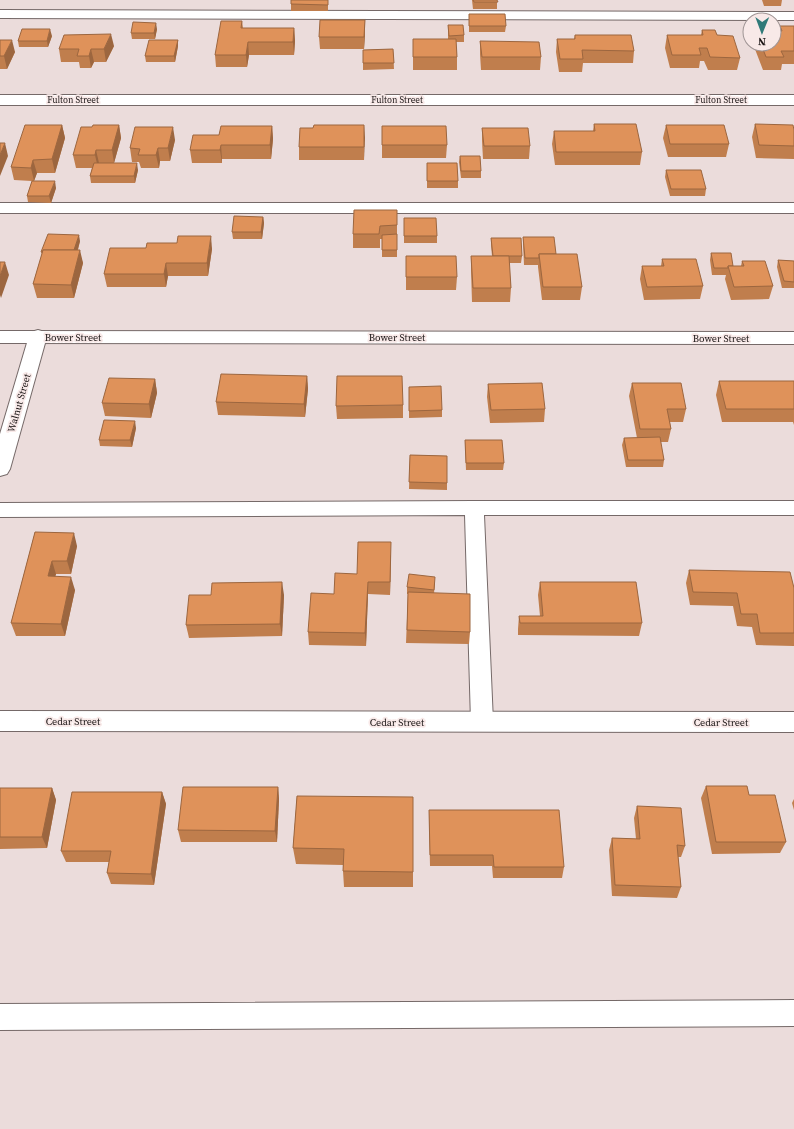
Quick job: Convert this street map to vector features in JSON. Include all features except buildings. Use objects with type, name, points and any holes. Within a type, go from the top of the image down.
[{"type":"street","name":"Fulton Street","points":[[0,100],[794,100]]},
{"type":"street","name":"Walnut Street","points":[[0,469],[38,336]]},
{"type":"street","name":"Bower Street","points":[[0,337],[794,338]]},
{"type":"street","name":"Cedar Street","points":[[0,721],[794,722]]},
{"type":"lane","points":[[0,14],[794,16]]},
{"type":"lane","points":[[0,208],[794,208]]},
{"type":"lane","points":[[474,508],[482,722]]},
{"type":"lane","points":[[0,510],[794,508]]},
{"type":"lane","points":[[0,1017],[794,1013]]}]
